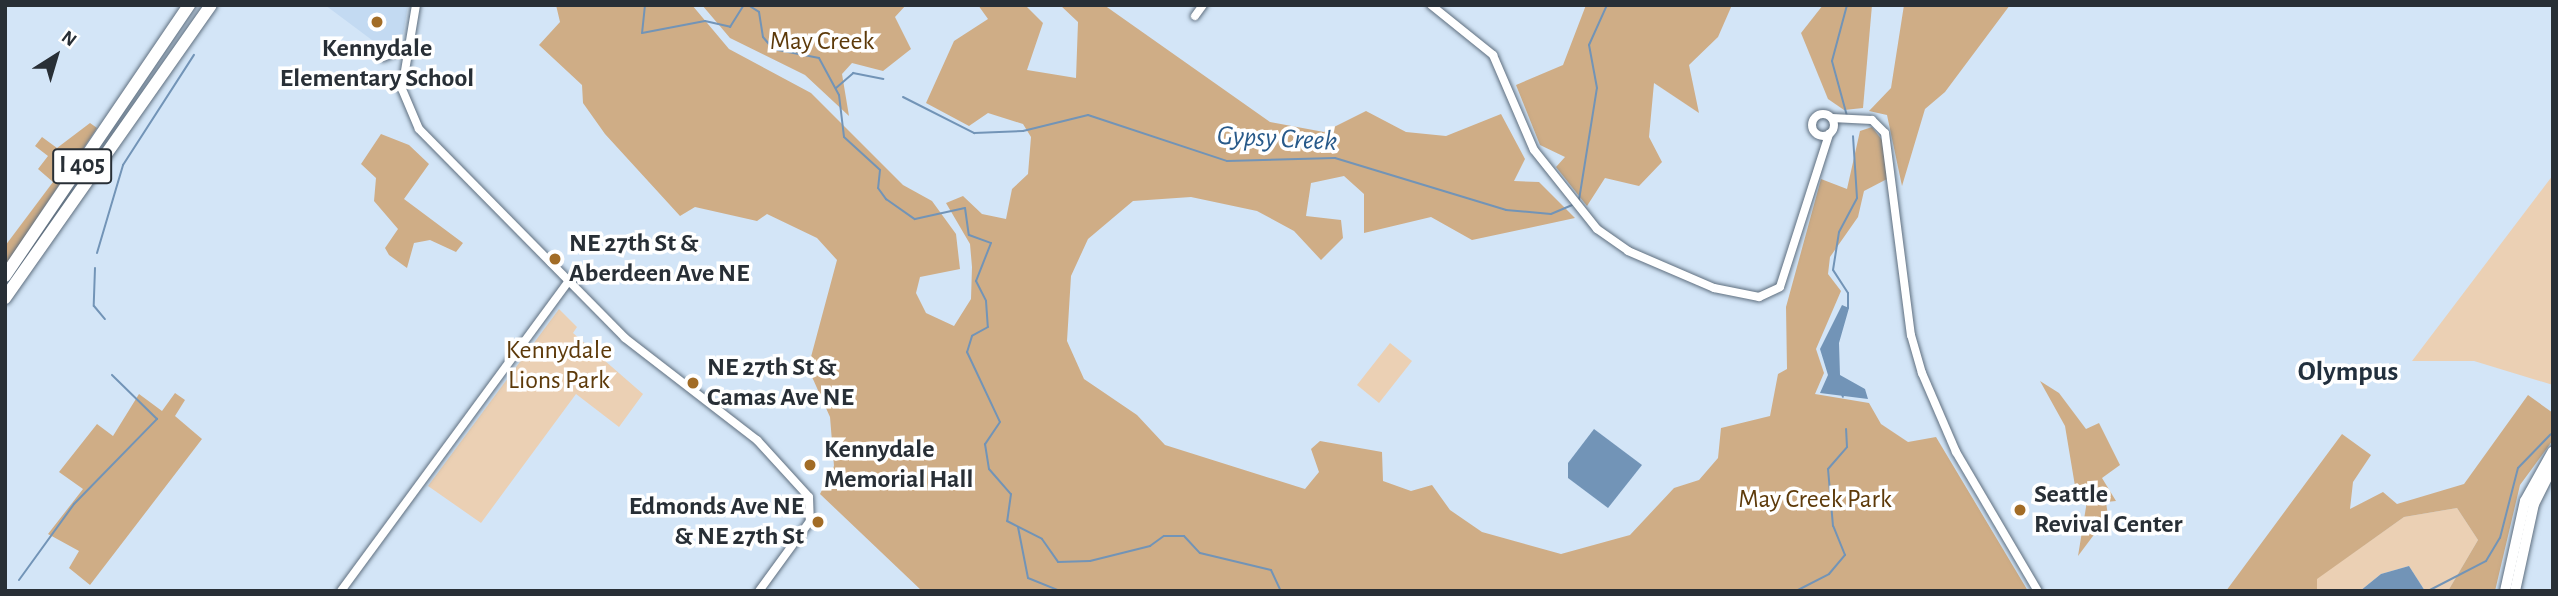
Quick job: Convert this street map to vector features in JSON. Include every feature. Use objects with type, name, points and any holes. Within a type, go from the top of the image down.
[{"type":"highway","name":"I 405","points":[[5,276],[191,5]]},
{"type":"highway","name":"I 405","points":[[5,298],[146,94],[213,5]]},
{"type":"main road","points":[[2505,591],[2525,501],[2553,451]]},
{"type":"main road","points":[[2515,591],[2533,504],[2553,466]]},
{"type":"street","points":[[416,5],[408,47],[406,110],[625,338],[766,449],[801,486],[813,511],[759,591]]},
{"type":"street","points":[[1195,16],[1203,5]]},
{"type":"street","points":[[1431,5],[1493,55],[1534,150],[1597,229],[1628,251],[1714,288],[1759,297],[1780,287],[1831,131],[1832,118]]},
{"type":"street","points":[[383,57],[408,47]]},
{"type":"street","points":[[1821,159],[1815,133],[1815,117],[1876,121],[1887,137],[1911,335],[1932,401],[2038,591]]},
{"type":"street","points":[[1815,133],[1831,131],[1860,120]]},
{"type":"street","points":[[341,591],[569,282]]},
{"type":"shaded area","name":"Kennydale Elementary School","points":[[325,5],[408,5],[401,46],[388,52]]},
{"type":"shaded area","points":[[1842,305],[1849,308],[1839,343],[1840,375],[1865,389],[1868,399],[1820,393],[1828,375],[1820,349]]},
{"type":"shaded area","points":[[1594,429],[1642,465],[1608,508],[1568,478],[1568,463]]},
{"type":"shaded area","points":[[2409,566],[2425,591],[2360,591],[2381,574]]},
{"type":"green space","name":"May Creek","points":[[556,5],[692,5],[729,49],[811,93],[903,185],[932,201],[956,234],[960,269],[920,277],[916,293],[926,313],[954,326],[971,299],[972,267],[970,244],[946,203],[963,196],[982,214],[1006,219],[1012,189],[1028,174],[1031,137],[1023,124],[988,113],[969,126],[926,103],[954,41],[988,19],[978,5],[1025,5],[1043,23],[1027,70],[1076,78],[1078,22],[1060,5],[1104,5],[1270,122],[1324,132],[1366,111],[1406,132],[1446,136],[1501,114],[1525,159],[1514,181],[1539,182],[1575,218],[1472,240],[1431,217],[1364,233],[1364,194],[1344,176],[1311,183],[1306,216],[1341,220],[1343,238],[1321,260],[1294,231],[1257,211],[1191,197],[1133,201],[1088,239],[1071,276],[1067,341],[1084,379],[1137,415],[1165,445],[1305,489],[1319,472],[1311,449],[1320,441],[1382,452],[1383,481],[1411,491],[1432,485],[1450,510],[1482,532],[1561,554],[1630,535],[1674,488],[1699,480],[1718,458],[1721,428],[1770,416],[1778,374],[1787,369],[1786,307],[1821,179],[1847,189],[1860,131],[1872,127],[1882,140],[1887,179],[1864,191],[1858,217],[1830,257],[1828,274],[1841,291],[1816,349],[1824,373],[1815,394],[1869,403],[1881,424],[1908,442],[1936,437],[2028,591],[922,591],[820,494],[834,466],[830,417],[808,368],[837,260],[817,238],[767,214],[757,221],[695,207],[680,216],[605,134],[583,103],[582,85],[539,45],[560,22]]},
{"type":"green space","name":"May Creek","points":[[702,5],[906,5],[895,17],[911,49],[883,71],[852,63],[842,74],[849,116],[805,75],[730,38]]},
{"type":"green space","points":[[1586,5],[1732,5],[1718,37],[1689,65],[1699,113],[1654,83],[1649,137],[1662,162],[1639,186],[1605,178],[1587,206],[1556,167],[1565,157],[1540,145],[1516,85],[1563,65]]},
{"type":"green space","points":[[1823,5],[1872,5],[1863,108],[1844,110],[1828,99],[1801,33]]},
{"type":"green space","points":[[1904,5],[2010,5],[1945,92],[1925,109],[1902,186],[1887,115],[1869,111],[1891,88]]},
{"type":"green space","points":[[90,123],[97,128],[5,266],[5,246],[53,182],[38,169],[48,156],[35,146],[42,137],[57,148]]},
{"type":"green space","points":[[381,134],[409,145],[429,164],[404,199],[463,243],[456,252],[430,240],[414,243],[407,268],[389,255],[385,248],[398,229],[374,201],[376,178],[361,164]]},
{"type":"green space","points":[[2553,175],[2553,385],[2474,361],[2412,361]]},
{"type":"green space","name":"Kennydale Lions Park","points":[[559,309],[577,327],[573,333],[643,394],[619,427],[576,394],[481,523],[428,486]]},
{"type":"green space","points":[[1390,343],[1412,361],[1379,403],[1357,385]]},
{"type":"green space","points":[[2040,381],[2059,393],[2086,429],[2099,423],[2120,465],[2102,478],[2116,501],[2106,502],[2108,516],[2078,556],[2087,501],[2075,486],[2065,426]]},
{"type":"green space","points":[[175,393],[185,400],[175,416],[202,439],[90,585],[69,568],[79,551],[48,534],[83,489],[59,472],[97,424],[113,436],[139,394],[162,411]]},
{"type":"green space","points":[[2528,395],[2553,413],[2553,440],[2520,485],[2495,591],[2448,591],[2478,540],[2457,508],[2404,517],[2317,579],[2317,591],[2226,591],[2342,434],[2371,455],[2353,482],[2350,509],[2383,492],[2397,504],[2464,484]]},
{"type":"green space","points":[[2457,508],[2478,540],[2448,591],[2425,591],[2409,566],[2381,574],[2360,591],[2317,591],[2316,579],[2404,517]]},
{"type":"waterway","name":"May Creek","points":[[645,5],[642,33],[705,21],[730,27],[744,5]]},
{"type":"waterway","name":"May Creek","points":[[748,5],[759,12],[763,37],[773,49],[819,58],[839,95],[844,137],[880,170],[878,188],[886,199],[915,219],[965,208],[969,235],[991,243],[976,281],[986,301],[988,327],[972,336],[967,352],[1000,422],[985,444],[989,469],[1011,494],[1007,521],[1042,539],[1058,562],[1090,561],[1150,546],[1164,536],[1184,536],[1200,553],[1271,570],[1281,591]]},
{"type":"waterway","name":"Gypsy Creek","points":[[1579,200],[1597,88],[1589,45],[1607,5]]},
{"type":"waterway","points":[[1847,5],[1832,61],[1847,116]]},
{"type":"waterway","points":[[97,253],[123,165],[194,55]]},
{"type":"waterway","name":"Gypsy Creek","points":[[836,88],[853,73],[883,79]]},
{"type":"waterway","name":"Gypsy Creek","points":[[903,97],[974,133],[1023,131],[1088,115],[1227,161],[1335,158],[1506,210],[1551,214],[1572,205]]},
{"type":"waterway","points":[[1848,308],[1848,293],[1833,270],[1839,232],[1857,198],[1853,136]]},
{"type":"waterway","points":[[95,268],[94,306],[105,319]]},
{"type":"waterway","points":[[19,580],[74,504],[157,419],[112,375]]},
{"type":"waterway","points":[[1841,391],[1843,397]]},
{"type":"waterway","points":[[1796,591],[1829,574],[1845,555],[1833,526],[1828,469],[1847,447],[1846,429]]},
{"type":"waterway","points":[[2428,591],[2486,561],[2500,538],[2518,468],[2551,434]]},
{"type":"waterway","points":[[1018,527],[1028,578],[1060,591]]},
{"type":"place","name":"Kennydale Elementary School","points":[[377,22]]},
{"type":"place","name":"NE 27th St & Aberdeen Ave NE","points":[[555,259]]},
{"type":"place","name":"NE 27th St & Camas Ave NE","points":[[693,383]]},
{"type":"place","name":"Kennydale Memorial Hall","points":[[810,465]]},
{"type":"place","name":"Seattle Revival Center","points":[[2020,510]]},
{"type":"place","name":"Edmonds Ave NE & NE 27th St","points":[[818,522]]},
{"type":"district","name":"Olympus","points":[[2348,372]]},
{"type":"park label","name":"May Creek Park","points":[[1815,500]]}]
